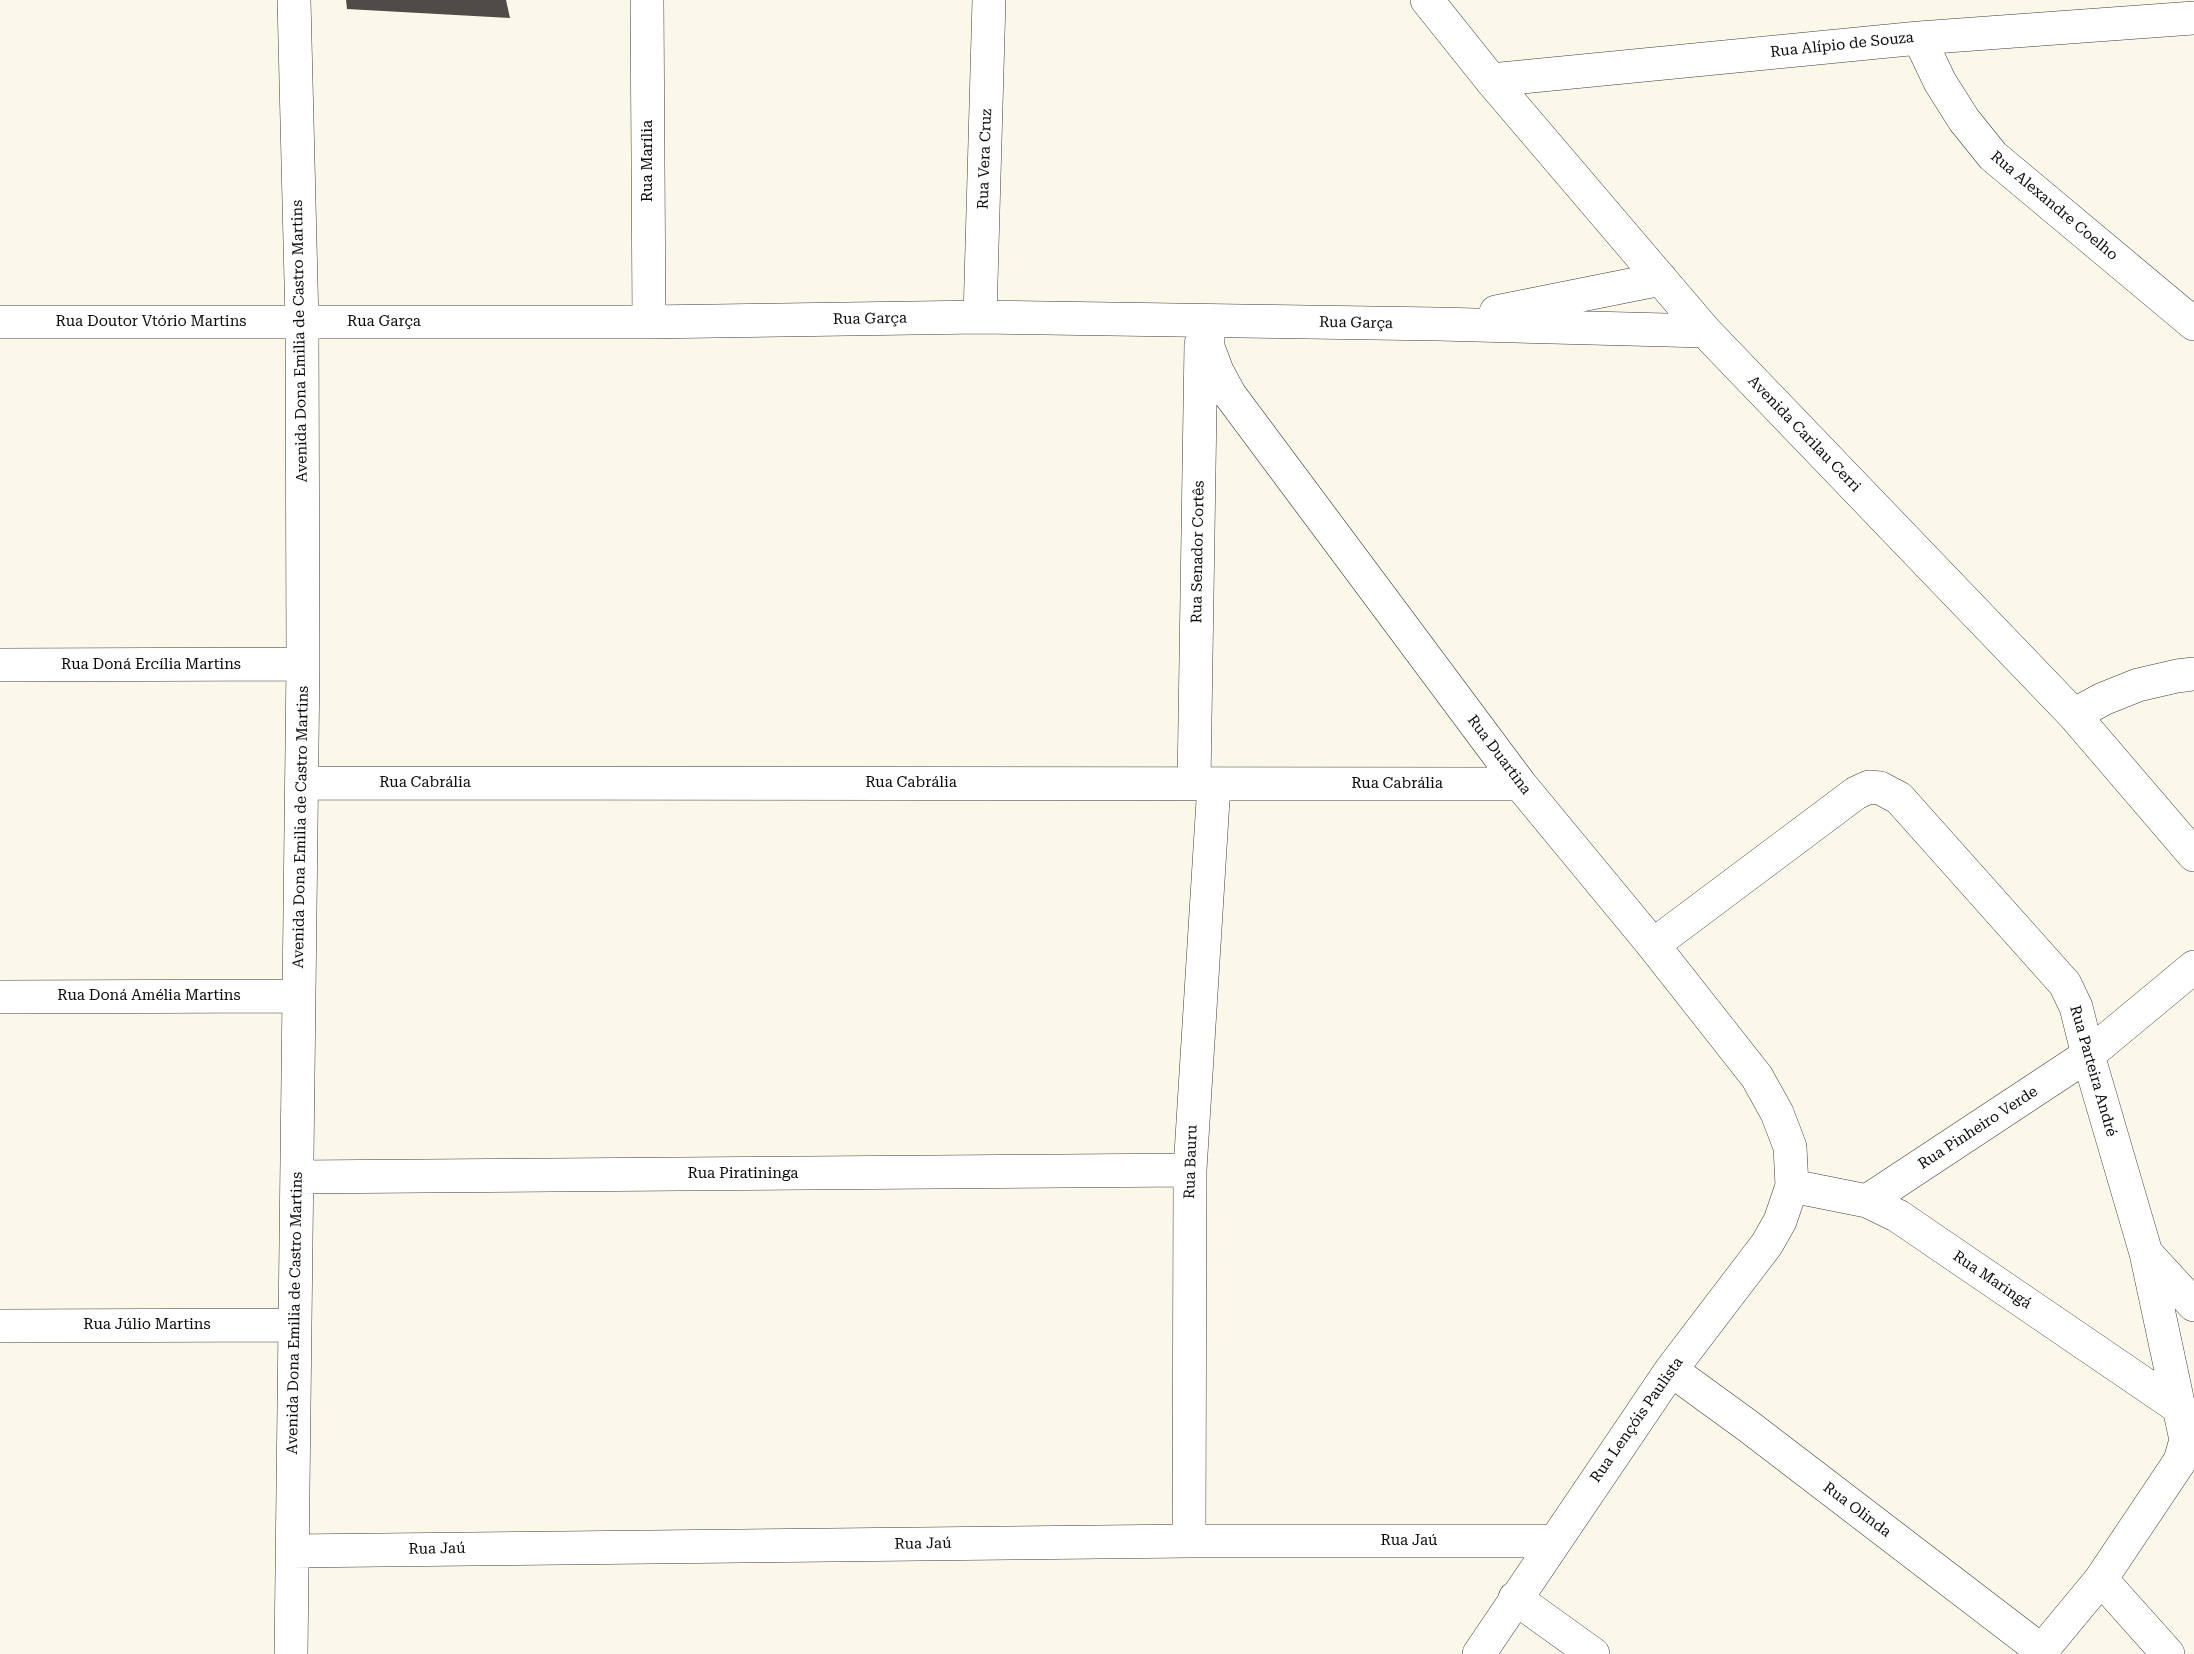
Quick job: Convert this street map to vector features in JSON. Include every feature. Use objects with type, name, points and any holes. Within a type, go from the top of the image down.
[{"type":"street","name":"Avenida Dona Emilia de Castro Martins","points":[[291,1654],[303,664],[302,321],[294,0]]},
{"type":"street","name":"Rua Marília","points":[[647,0],[649,322]]},
{"type":"street","name":"Rua Vera Cruz","points":[[980,317],[989,0]]},
{"type":"street","name":"Avenida Carilau Cerri","points":[[1427,0],[1491,80],[1705,331],[2074,715],[2194,855]]},
{"type":"street","name":"Rua Alípio de Souza","points":[[1491,80],[1918,38],[2194,18]]},
{"type":"street","name":"Rua Alexandre Coelho","points":[[1918,38],[1940,82],[1964,120],[1993,156],[2194,324]]},
{"type":"street","name":"Rua Garça","points":[[1438,324],[1661,279]]},
{"type":"street","name":"Rua Garça","points":[[302,321],[649,322],[980,317],[1438,324],[1705,331]]},
{"type":"street","name":"Rua Doutor Vtório Martins","points":[[0,322],[302,321]]},
{"type":"street","name":"Rua Senador Cortês","points":[[1204,783],[1205,321]]},
{"type":"street","name":"Rua Duartina","points":[[1205,321],[1208,347],[1216,371],[1230,395],[1520,784],[1653,945],[1757,1077],[1776,1113],[1790,1148],[1792,1186]]},
{"type":"street","name":"Rua Doná Ercília Martins","points":[[0,665],[303,664]]},
{"type":"street","points":[[2074,715],[2103,699],[2138,686],[2194,674]]},
{"type":"street","name":"Rua Cabrália","points":[[302,783],[1520,784]]},
{"type":"street","name":"Rua Bauru","points":[[1189,1541],[1190,1170],[1204,783]]},
{"type":"street","name":"Rua Parteira André","points":[[1653,945],[1856,793],[1869,787],[1880,788],[1899,798],[2065,984],[2076,1007],[2146,1253],[2186,1440],[2180,1461],[2102,1579],[2041,1653]]},
{"type":"street","name":"Rua Pinheiro Verde","points":[[1867,1201],[2088,1055],[2194,967]]},
{"type":"street","name":"Rua Doná Amélia Martins","points":[[0,997],[298,996]]},
{"type":"street","name":"Rua Piratininga","points":[[297,1177],[1190,1170]]},
{"type":"street","name":"Rua Maringá","points":[[1792,1186],[1867,1201],[1898,1216],[2178,1407]]},
{"type":"street","name":"Rua Lençóis Paulista","points":[[1479,1654],[1671,1370],[1767,1244],[1780,1221],[1792,1186]]},
{"type":"street","points":[[2146,1253],[2194,1305]]},
{"type":"street","name":"Rua Júlio Martins","points":[[0,1326],[295,1325]]},
{"type":"street","name":"Rua Olinda","points":[[1671,1370],[1748,1426],[2041,1653]]},
{"type":"street","name":"Rua Jaú","points":[[292,1551],[1189,1541],[1554,1541]]},
{"type":"street","points":[[2102,1579],[2168,1654]]},
{"type":"street","points":[[1515,1598],[1593,1654]]},
{"type":"building","points":[[346,0],[506,0],[510,18],[347,9]]}]
